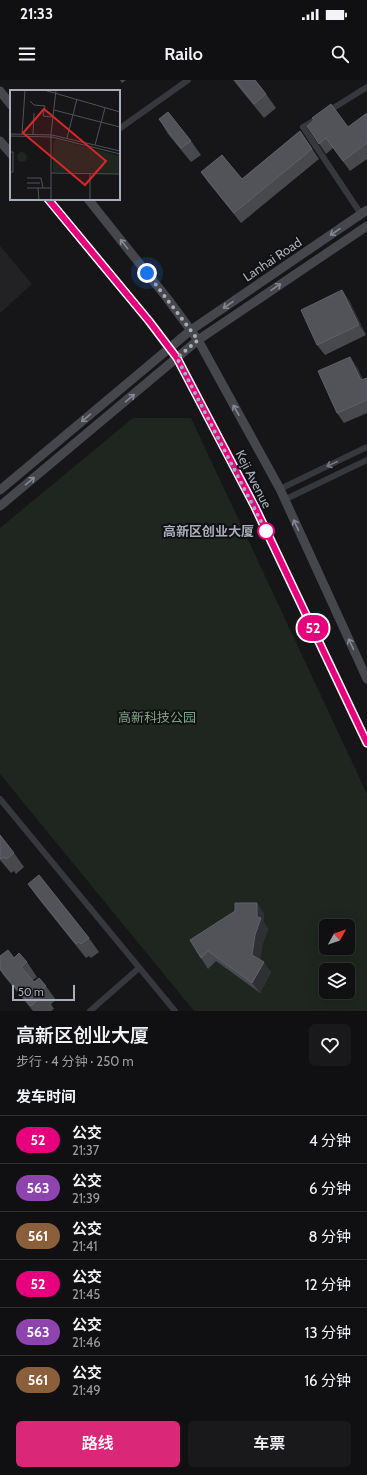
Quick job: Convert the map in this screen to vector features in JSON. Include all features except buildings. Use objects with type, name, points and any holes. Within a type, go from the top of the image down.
[{"type":"main road","points":[[0,91],[10,104]]},
{"type":"main road","points":[[0,141],[10,153]]},
{"type":"main road","points":[[49,200],[169,348]]},
{"type":"main road","points":[[89,200],[191,330]]},
{"type":"main road","name":"Lanhai Road","points":[[0,490],[191,330],[364,212]]},
{"type":"main road","name":"Lanhai Road","points":[[0,506],[198,340],[367,226]]},
{"type":"main road","name":"Keji Avenue","points":[[191,330],[198,340],[280,489],[367,679]]},
{"type":"main road","name":"Keji Avenue","points":[[169,348],[177,358],[255,507],[367,743]]},
{"type":"street","points":[[120,129],[188,80]]},
{"type":"street","points":[[364,212],[303,127],[367,87]]},
{"type":"street","points":[[280,489],[367,447]]},
{"type":"street","points":[[284,500],[367,460]]},
{"type":"street","points":[[0,799],[175,1011]]},
{"type":"street","points":[[90,1011],[139,968]]},
{"type":"shaded area","points":[[0,246],[32,284],[0,313]]},
{"type":"green space","name":"高新科技公园","points":[[133,418],[191,418],[367,794],[367,1011],[194,1011],[0,774],[0,528]]},
{"type":"bus line","name":"52","points":[[49,200],[149,321],[177,358],[255,507],[367,743]]},
{"type":"place","name":"高新区创业大厦","points":[[266,531]]},
{"type":"route","points":[[147,273],[198,340],[177,358],[255,507],[268,535],[266,531]]}]
